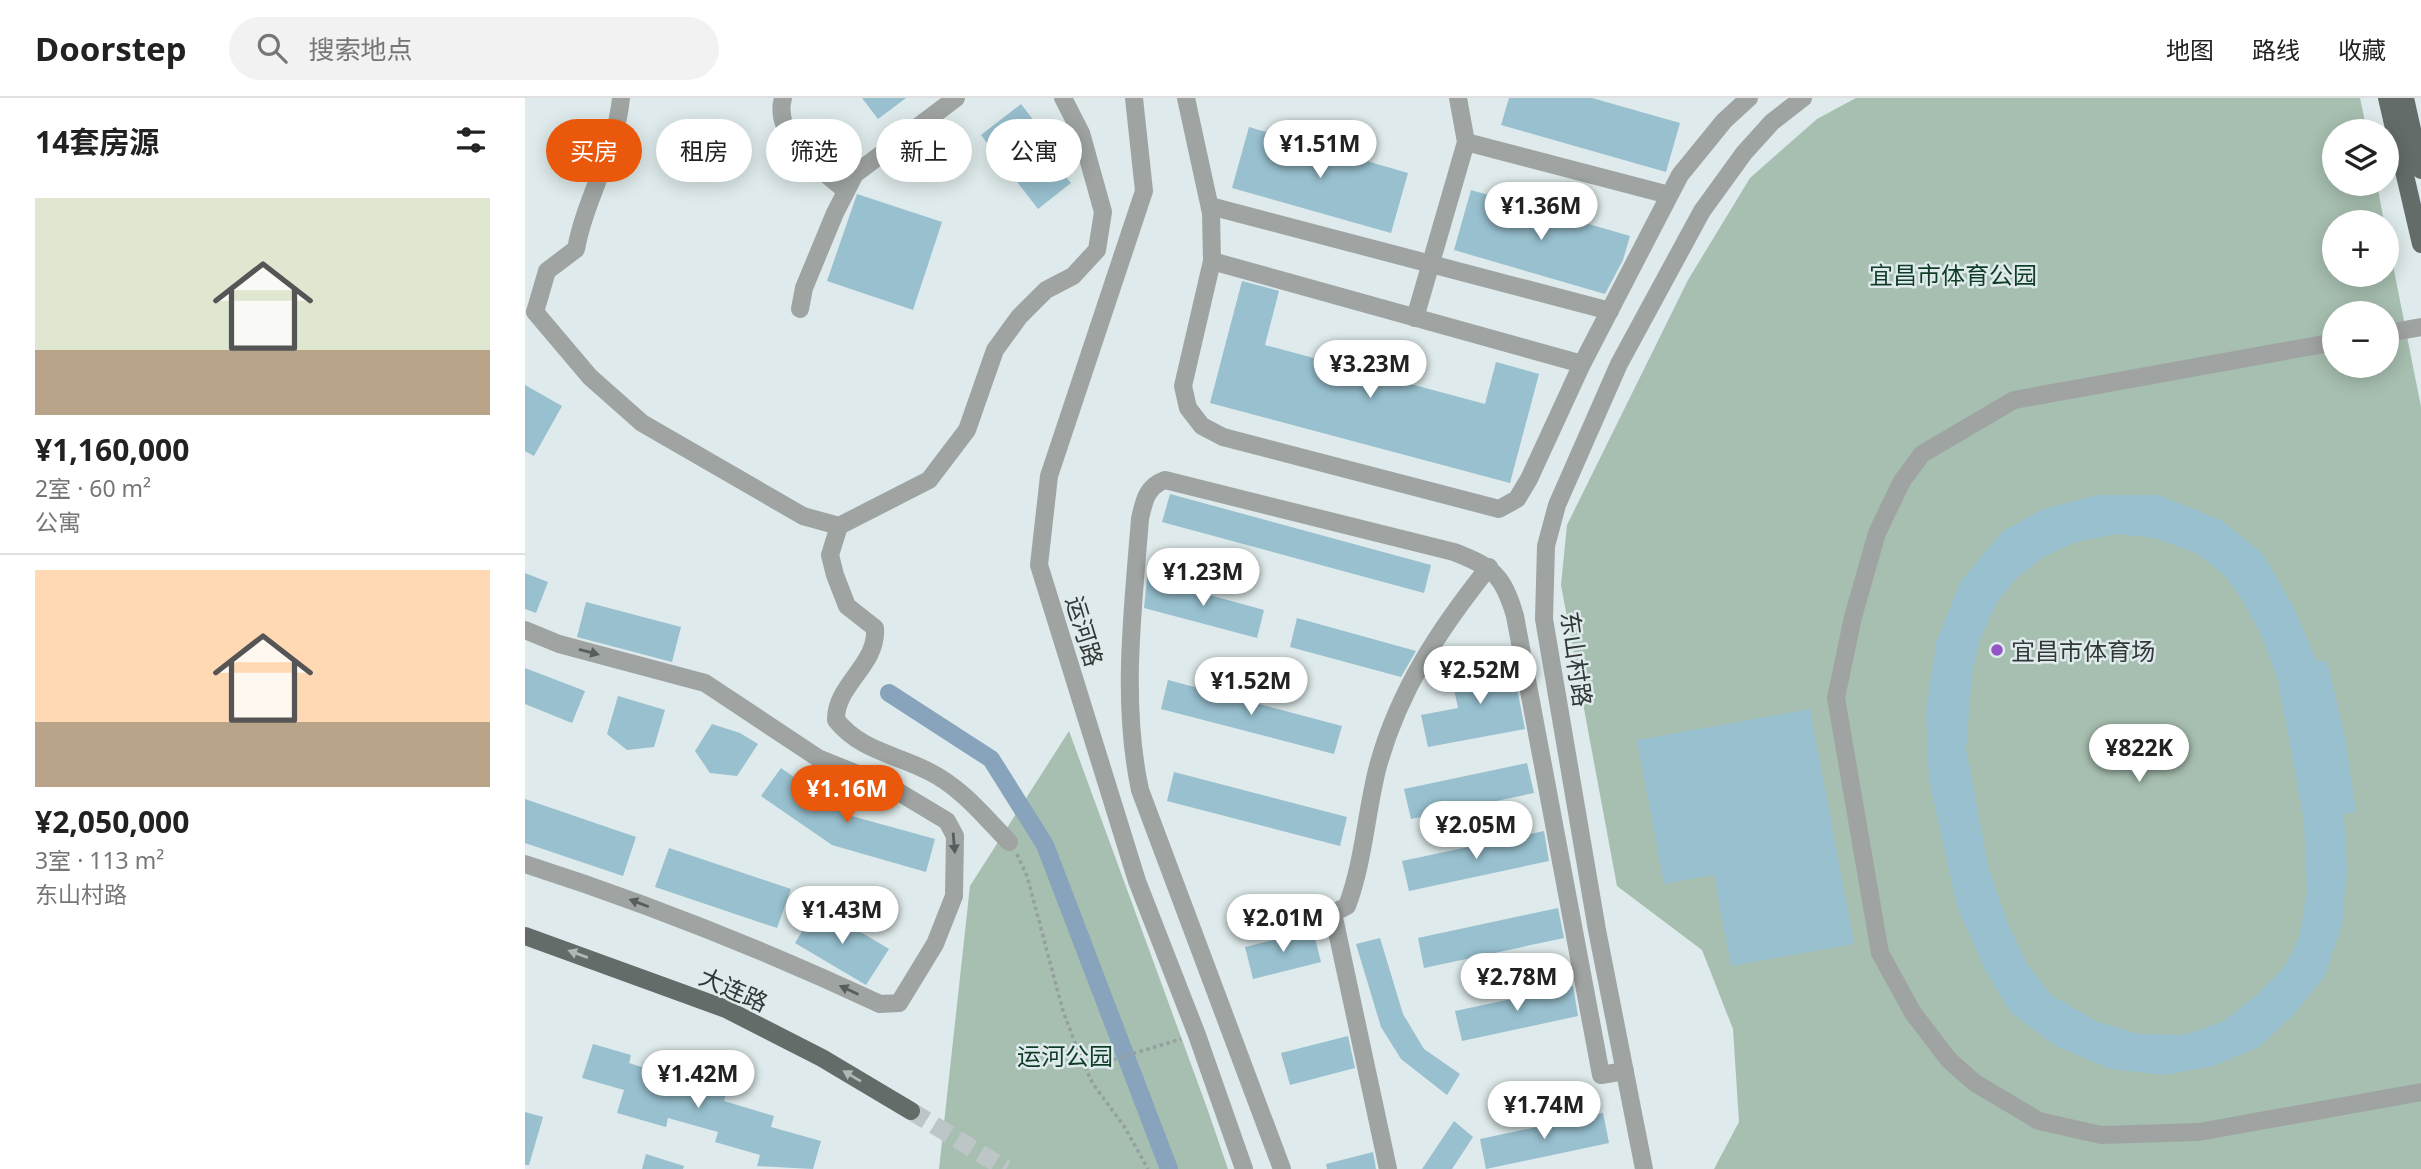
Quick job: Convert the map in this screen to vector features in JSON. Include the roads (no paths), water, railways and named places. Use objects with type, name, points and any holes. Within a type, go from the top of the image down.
[{"type":"main road","points":[[2387,98],[2421,244]]},
{"type":"main road","points":[[2405,98],[2421,170]]},
{"type":"main road","name":"大连路","points":[[525,936],[726,1009],[822,1058],[911,1111]]},
{"type":"street","points":[[621,98],[619,125],[582,219],[576,249],[547,271],[535,312],[590,377],[642,423],[803,516],[839,526],[929,480],[967,430],[995,351],[1019,317],[1046,290],[1073,276],[1097,250],[1103,212],[1081,134],[1063,98]]},
{"type":"street","points":[[783,98],[786,129],[804,155],[846,191]]},
{"type":"street","points":[[800,309],[804,288],[855,174],[956,98]]},
{"type":"street","name":"运河路","points":[[1133,98],[1145,191],[1049,476],[1039,565],[1137,881],[1197,1035],[1244,1169]]},
{"type":"street","points":[[1186,98],[1210,206],[1212,261],[1183,386],[1188,408],[1202,426],[1223,437],[1499,509],[1517,499],[1529,479],[1582,364],[1681,175],[1724,121],[1749,98]]},
{"type":"street","points":[[1415,318],[1466,142],[1458,98]]},
{"type":"street","name":"东山村路","points":[[1644,1169],[1544,620],[1546,546],[1557,505],[1619,364],[1702,211],[1744,153],[1772,122],[1803,98]]},
{"type":"street","points":[[1466,142],[1669,195]]},
{"type":"street","points":[[1210,206],[1610,311]]},
{"type":"street","points":[[1212,261],[1582,364]]},
{"type":"street","points":[[2399,331],[2421,327]]},
{"type":"street","points":[[2322,344],[2014,400],[1922,454],[1902,481],[1877,533],[1853,617],[1836,698],[1880,953],[1913,1013],[1949,1060],[1975,1083],[2039,1121],[2101,1135],[2199,1132],[2421,1092]]},
{"type":"street","points":[[1282,1169],[1140,790],[1131,749],[1129,698],[1140,519],[1145,498],[1153,485],[1165,480],[1454,552],[1489,567],[1501,579],[1515,616],[1601,1075],[1625,1071]]},
{"type":"street","points":[[839,526],[830,555],[835,575],[847,607],[875,628],[876,642],[870,656],[835,707],[836,720],[861,744],[927,770],[952,785],[1009,842]]},
{"type":"street","points":[[1388,1169],[1333,913],[1347,906],[1355,884],[1377,768],[1390,724],[1421,662],[1455,609],[1489,567]]},
{"type":"street","points":[[525,630],[559,644],[705,683],[817,758],[892,788],[947,821],[955,836],[954,896],[935,944],[899,1003],[880,1004],[768,953],[601,889],[525,864]]},
{"type":"waterway","points":[[889,693],[991,759],[1045,845],[1169,1169]]},
{"type":"tunnel","points":[[911,1111],[1006,1169]]},
{"type":"place","name":"宜昌市体育场","points":[[1997,650]]},
{"type":"park label","name":"宜昌市体育公园","points":[[1953,274]]},
{"type":"park label","name":"运河公园","points":[[1065,1055]]}]
